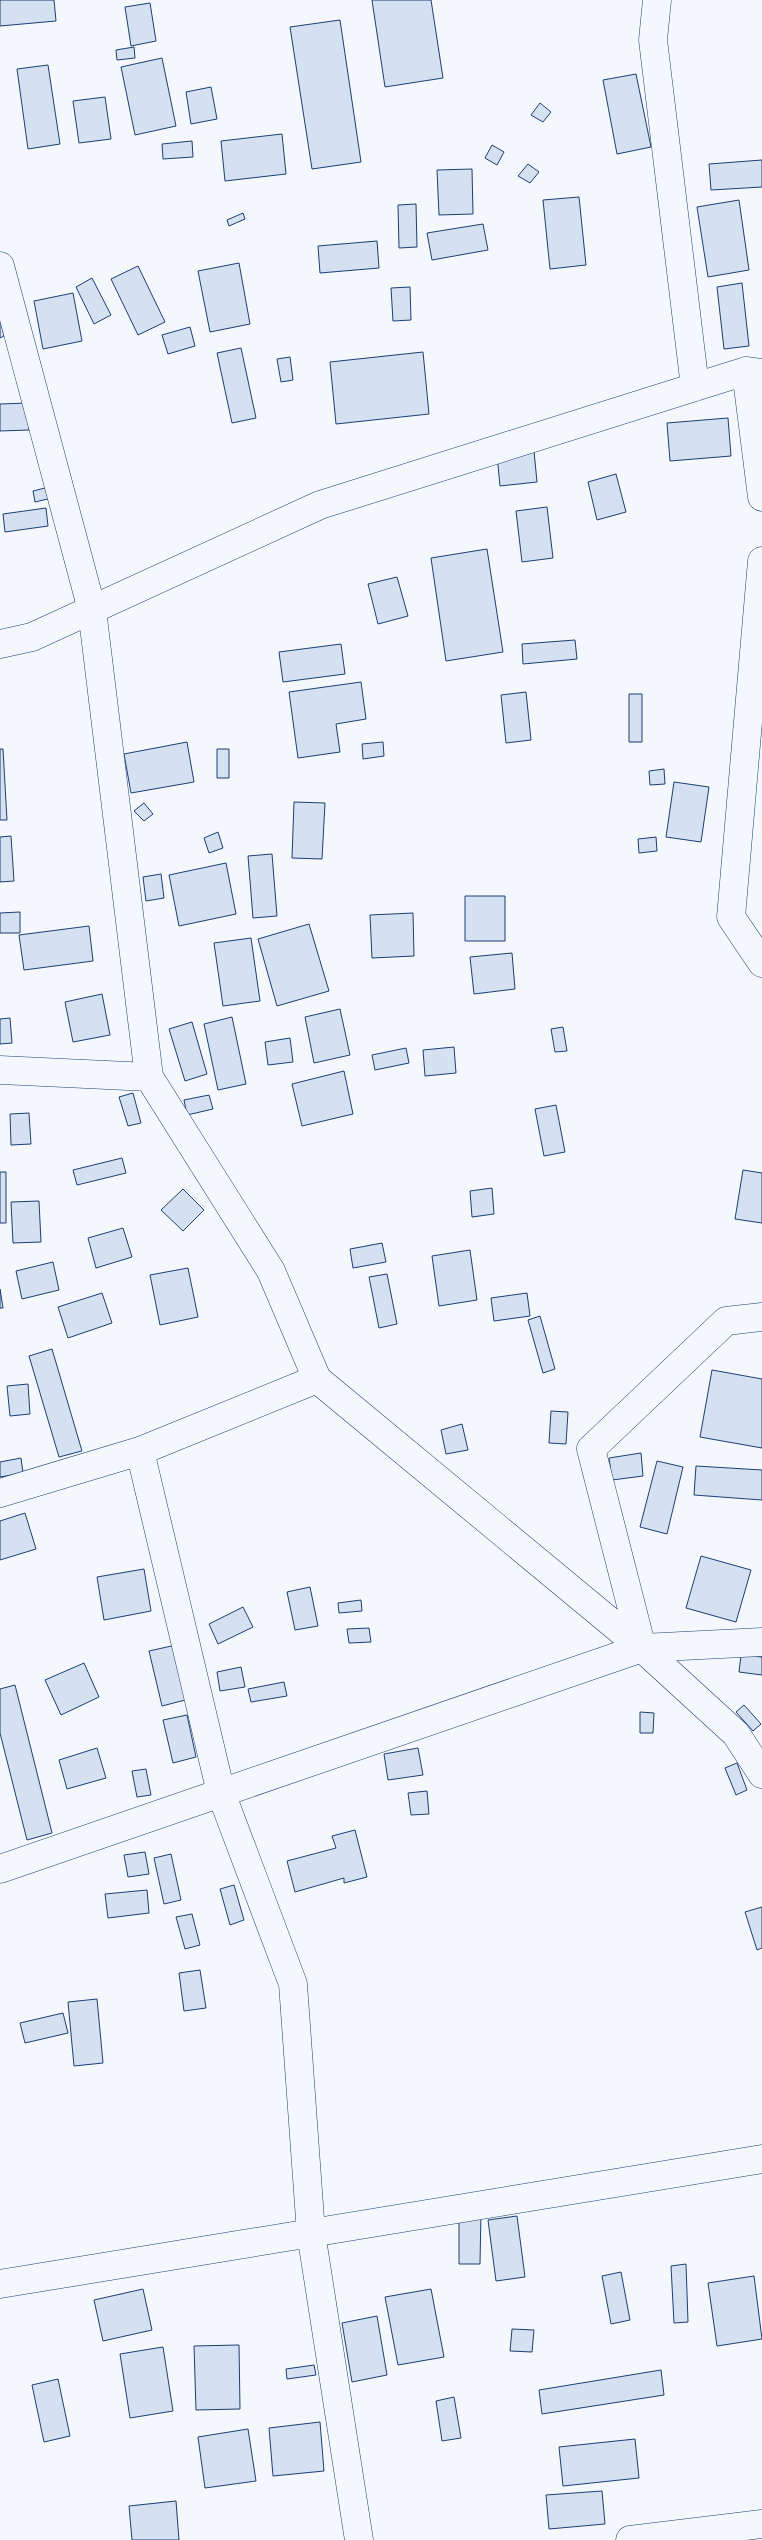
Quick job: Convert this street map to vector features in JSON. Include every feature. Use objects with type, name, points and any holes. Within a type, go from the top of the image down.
[{"type":"street","points":[[657,0],[653,40],[695,387]]},
{"type":"street","points":[[0,266],[92,610],[149,1077],[270,1271],[317,1379],[642,1648],[736,1734],[762,1774]]},
{"type":"street","points":[[0,644],[32,638],[320,505],[695,387],[754,372],[762,497]]},
{"type":"street","points":[[762,561],[731,917],[762,963]]},
{"type":"street","points":[[0,1070],[149,1077]]},
{"type":"street","points":[[642,1648],[592,1449],[726,1321],[762,1317]]},
{"type":"street","points":[[0,1493],[140,1451],[317,1379]]},
{"type":"street","points":[[140,1451],[222,1793],[292,1984],[311,2233],[359,2540]]},
{"type":"street","points":[[0,1869],[642,1648],[762,1642]]},
{"type":"street","points":[[0,2284],[762,2158]]},
{"type":"street","points":[[630,2540],[762,2524]]},
{"type":"building","points":[[0,0],[54,0],[56,21],[0,26]]},
{"type":"building","points":[[372,0],[431,0],[443,78],[385,87]]},
{"type":"building","points":[[150,3],[156,41],[131,46],[125,7]]},
{"type":"building","points":[[340,20],[361,162],[312,169],[290,27]]},
{"type":"building","points":[[134,47],[135,58],[117,60],[116,50]]},
{"type":"building","points":[[162,58],[176,126],[135,135],[121,67]]},
{"type":"building","points":[[48,65],[60,144],[28,149],[17,69]]},
{"type":"building","points":[[636,74],[651,147],[617,154],[603,80]]},
{"type":"building","points":[[211,87],[217,119],[191,124],[186,92]]},
{"type":"building","points":[[105,97],[111,139],[79,143],[73,101]]},
{"type":"building","points":[[540,103],[551,112],[543,122],[531,115]]},
{"type":"building","points":[[282,134],[286,174],[225,181],[221,141]]},
{"type":"building","points":[[192,141],[193,157],[163,159],[162,144]]},
{"type":"building","points":[[492,145],[504,152],[497,165],[485,158]]},
{"type":"building","points":[[762,160],[762,187],[711,190],[709,164]]},
{"type":"building","points":[[528,164],[539,172],[530,183],[518,176]]},
{"type":"building","points":[[472,169],[473,214],[439,215],[437,170]]},
{"type":"building","points":[[579,197],[586,265],[550,269],[543,200]]},
{"type":"building","points":[[739,200],[749,270],[708,277],[697,207]]},
{"type":"building","points":[[416,204],[417,247],[399,248],[398,205]]},
{"type":"building","points":[[243,213],[245,219],[229,226],[227,220]]},
{"type":"building","points":[[483,224],[488,250],[432,260],[427,233]]},
{"type":"building","points":[[377,241],[379,268],[320,273],[318,246]]},
{"type":"building","points":[[239,263],[250,324],[210,332],[198,271]]},
{"type":"building","points":[[138,266],[165,322],[138,335],[111,279]]},
{"type":"building","points":[[92,278],[111,315],[94,324],[76,287]]},
{"type":"building","points":[[742,283],[749,346],[724,349],[717,287]]},
{"type":"building","points":[[410,287],[411,320],[393,321],[391,288]]},
{"type":"building","points":[[73,293],[82,341],[43,349],[34,301]]},
{"type":"building","points":[[0,318],[4,336],[0,338]]},
{"type":"building","points":[[190,327],[195,346],[168,354],[162,335]]},
{"type":"building","points":[[241,348],[256,418],[232,423],[217,353]]},
{"type":"building","points":[[423,352],[429,414],[336,424],[330,362]]},
{"type":"building","points":[[290,357],[293,380],[281,382],[277,359]]},
{"type":"building","points":[[28,403],[29,430],[0,431],[0,404]]},
{"type":"building","points":[[728,418],[731,456],[670,461],[667,423]]},
{"type":"building","points":[[534,451],[537,482],[500,486],[497,455]]},
{"type":"building","points":[[616,474],[626,512],[597,520],[588,482]]},
{"type":"building","points":[[53,486],[56,497],[35,502],[33,491]]},
{"type":"building","points":[[547,507],[553,558],[522,562],[516,511]]},
{"type":"building","points":[[46,508],[48,526],[5,532],[3,514]]},
{"type":"building","points":[[487,549],[503,652],[446,661],[431,558]]},
{"type":"building","points":[[397,577],[408,616],[378,624],[368,584]]},
{"type":"building","points":[[575,640],[577,659],[523,664],[522,644]]},
{"type":"building","points":[[341,644],[345,674],[283,682],[279,652]]},
{"type":"building","points":[[361,682],[366,719],[336,724],[340,752],[298,758],[289,692]]},
{"type":"building","points":[[526,692],[531,740],[506,743],[501,695]]},
{"type":"building","points":[[629,694],[642,694],[642,742],[629,742]]},
{"type":"building","points":[[187,742],[194,782],[131,793],[124,754]]},
{"type":"building","points":[[383,742],[384,756],[363,759],[362,744]]},
{"type":"building","points":[[0,749],[3,749],[7,820],[0,820]]},
{"type":"building","points":[[217,749],[229,749],[229,778],[217,778]]},
{"type":"building","points":[[664,769],[665,784],[650,785],[649,771]]},
{"type":"building","points":[[674,782],[709,787],[701,842],[666,837]]},
{"type":"building","points":[[294,802],[325,803],[322,859],[292,858]]},
{"type":"building","points":[[144,803],[153,814],[144,821],[134,811]]},
{"type":"building","points":[[218,832],[223,848],[209,853],[204,838]]},
{"type":"building","points":[[11,836],[14,881],[0,882],[0,837]]},
{"type":"building","points":[[656,837],[657,851],[639,853],[638,839]]},
{"type":"building","points":[[272,854],[277,916],[253,918],[248,856]]},
{"type":"building","points":[[226,863],[236,914],[179,926],[169,875]]},
{"type":"building","points":[[161,874],[164,898],[146,901],[143,877]]},
{"type":"building","points":[[465,896],[505,896],[505,941],[465,941]]},
{"type":"building","points":[[20,912],[20,933],[0,933],[0,913]]},
{"type":"building","points":[[413,913],[414,956],[372,958],[370,915]]},
{"type":"building","points":[[309,924],[329,991],[277,1006],[258,939]]},
{"type":"building","points":[[89,926],[93,961],[24,970],[19,935]]},
{"type":"building","points":[[251,938],[260,1001],[223,1006],[214,943]]},
{"type":"building","points":[[512,953],[515,989],[474,994],[470,957]]},
{"type":"building","points":[[102,994],[110,1035],[73,1042],[65,1002]]},
{"type":"building","points":[[340,1009],[350,1055],[314,1063],[305,1017]]},
{"type":"building","points":[[232,1017],[246,1084],[218,1090],[204,1024]]},
{"type":"building","points":[[10,1018],[12,1043],[0,1044],[0,1019]]},
{"type":"building","points":[[192,1022],[207,1074],[185,1081],[169,1029]]},
{"type":"building","points":[[563,1027],[567,1051],[555,1052],[551,1029]]},
{"type":"building","points":[[290,1038],[293,1062],[268,1065],[265,1042]]},
{"type":"building","points":[[454,1047],[456,1073],[425,1076],[423,1050]]},
{"type":"building","points":[[406,1048],[409,1063],[375,1070],[372,1055]]},
{"type":"building","points":[[344,1071],[353,1114],[302,1126],[292,1084]]},
{"type":"building","points":[[133,1093],[141,1123],[128,1126],[119,1097]]},
{"type":"building","points":[[209,1095],[213,1109],[187,1115],[184,1100]]},
{"type":"building","points":[[556,1105],[565,1152],[544,1156],[535,1109]]},
{"type":"building","points":[[29,1113],[31,1144],[11,1145],[10,1114]]},
{"type":"building","points":[[122,1158],[126,1173],[77,1185],[73,1170]]},
{"type":"building","points":[[743,1170],[762,1173],[762,1223],[735,1219]]},
{"type":"building","points":[[0,1172],[6,1172],[6,1223],[0,1223]]},
{"type":"building","points":[[492,1188],[494,1214],[472,1217],[470,1191]]},
{"type":"building","points":[[183,1189],[204,1210],[183,1231],[161,1210]]},
{"type":"building","points":[[39,1201],[41,1242],[13,1243],[11,1202]]},
{"type":"building","points":[[123,1228],[132,1257],[96,1268],[88,1238]]},
{"type":"building","points":[[382,1243],[386,1262],[353,1268],[350,1249]]},
{"type":"building","points":[[470,1250],[477,1300],[439,1306],[432,1256]]},
{"type":"building","points":[[53,1262],[59,1290],[22,1299],[16,1271]]},
{"type":"building","points":[[188,1268],[198,1317],[160,1325],[150,1275]]},
{"type":"building","points":[[387,1274],[397,1324],[379,1328],[369,1277]]},
{"type":"building","points":[[0,1289],[3,1308],[0,1308]]},
{"type":"building","points":[[102,1293],[112,1323],[68,1338],[58,1307]]},
{"type":"building","points":[[527,1293],[530,1316],[494,1321],[491,1298]]},
{"type":"building","points":[[540,1316],[555,1369],[543,1373],[528,1320]]},
{"type":"building","points":[[52,1349],[82,1451],[59,1457],[29,1356]]},
{"type":"building","points":[[712,1370],[762,1379],[762,1448],[700,1437]]},
{"type":"building","points":[[28,1384],[30,1414],[10,1416],[7,1386]]},
{"type":"building","points":[[551,1411],[568,1412],[566,1444],[549,1443]]},
{"type":"building","points":[[462,1424],[468,1450],[446,1454],[441,1430]]},
{"type":"building","points":[[641,1453],[643,1476],[612,1480],[609,1458]]},
{"type":"building","points":[[21,1458],[23,1473],[0,1477],[0,1462]]},
{"type":"building","points":[[657,1461],[683,1467],[667,1534],[640,1527]]},
{"type":"building","points":[[696,1466],[762,1470],[762,1500],[694,1495]]},
{"type":"building","points":[[25,1513],[36,1549],[0,1560],[0,1521]]},
{"type":"building","points":[[701,1556],[751,1570],[736,1622],[686,1608]]},
{"type":"building","points":[[144,1569],[151,1611],[104,1620],[97,1577]]},
{"type":"building","points":[[310,1587],[318,1626],[295,1630],[287,1592]]},
{"type":"building","points":[[361,1600],[362,1611],[339,1613],[338,1603]]},
{"type":"building","points":[[243,1607],[253,1627],[218,1644],[209,1624]]},
{"type":"building","points":[[369,1628],[371,1642],[349,1643],[347,1629]]},
{"type":"building","points":[[176,1645],[189,1699],[162,1706],[149,1651]]},
{"type":"building","points":[[741,1655],[762,1657],[762,1675],[739,1672]]},
{"type":"building","points":[[84,1663],[99,1697],[61,1715],[45,1680]]},
{"type":"building","points":[[241,1667],[245,1687],[220,1691],[217,1672]]},
{"type":"building","points":[[284,1682],[287,1696],[251,1702],[248,1689]]},
{"type":"building","points":[[15,1685],[52,1833],[27,1840],[0,1733],[0,1689]]},
{"type":"building","points":[[744,1705],[761,1724],[753,1731],[736,1712]]},
{"type":"building","points":[[640,1712],[654,1713],[653,1733],[640,1733]]},
{"type":"building","points":[[187,1715],[196,1757],[173,1763],[163,1720]]},
{"type":"building","points":[[97,1748],[106,1778],[67,1789],[59,1760]]},
{"type":"building","points":[[418,1748],[423,1775],[388,1780],[384,1754]]},
{"type":"building","points":[[737,1763],[747,1790],[736,1795],[725,1768]]},
{"type":"building","points":[[146,1769],[151,1795],[137,1797],[132,1771]]},
{"type":"building","points":[[427,1791],[429,1814],[411,1815],[408,1793]]},
{"type":"building","points":[[355,1830],[367,1877],[344,1883],[344,1878],[295,1892],[287,1861],[336,1848],[332,1836]]},
{"type":"building","points":[[145,1852],[149,1874],[128,1877],[124,1855]]},
{"type":"building","points":[[171,1854],[181,1900],[164,1904],[154,1858]]},
{"type":"building","points":[[234,1885],[244,1920],[230,1925],[220,1889]]},
{"type":"building","points":[[147,1890],[149,1913],[108,1918],[105,1894]]},
{"type":"building","points":[[762,1907],[762,1948],[757,1950],[745,1912]]},
{"type":"building","points":[[192,1914],[200,1945],[185,1949],[176,1917]]},
{"type":"building","points":[[200,1970],[206,2008],[184,2011],[179,1973]]},
{"type":"building","points":[[97,1999],[103,2063],[74,2066],[68,2002]]},
{"type":"building","points":[[63,2013],[68,2033],[25,2043],[20,2023]]},
{"type":"building","points":[[481,2210],[480,2264],[459,2264],[459,2211]]},
{"type":"building","points":[[517,2216],[525,2277],[496,2281],[488,2220]]},
{"type":"building","points":[[686,2264],[688,2322],[674,2323],[671,2266]]},
{"type":"building","points":[[621,2272],[630,2320],[611,2324],[602,2276]]},
{"type":"building","points":[[754,2276],[762,2339],[717,2346],[708,2283]]},
{"type":"building","points":[[143,2289],[152,2330],[103,2341],[94,2300]]},
{"type":"building","points":[[431,2289],[444,2357],[398,2365],[385,2297]]},
{"type":"building","points":[[377,2316],[387,2375],[352,2382],[342,2323]]},
{"type":"building","points":[[512,2329],[534,2330],[532,2352],[510,2351]]},
{"type":"building","points":[[239,2345],[240,2409],[196,2410],[194,2346]]},
{"type":"building","points":[[163,2347],[173,2411],[130,2418],[120,2354]]},
{"type":"building","points":[[314,2365],[316,2375],[287,2379],[286,2369]]},
{"type":"building","points":[[661,2370],[664,2395],[542,2414],[539,2390]]},
{"type":"building","points":[[58,2379],[70,2436],[44,2442],[32,2385]]},
{"type":"building","points":[[454,2397],[461,2438],[442,2441],[436,2401]]},
{"type":"building","points":[[320,2422],[324,2471],[273,2476],[269,2428]]},
{"type":"building","points":[[248,2429],[256,2481],[205,2488],[198,2437]]},
{"type":"building","points":[[635,2439],[639,2478],[563,2486],[559,2447]]},
{"type":"building","points":[[602,2491],[605,2524],[549,2529],[546,2495]]},
{"type":"building","points":[[176,2501],[179,2540],[132,2540],[129,2506]]}]
